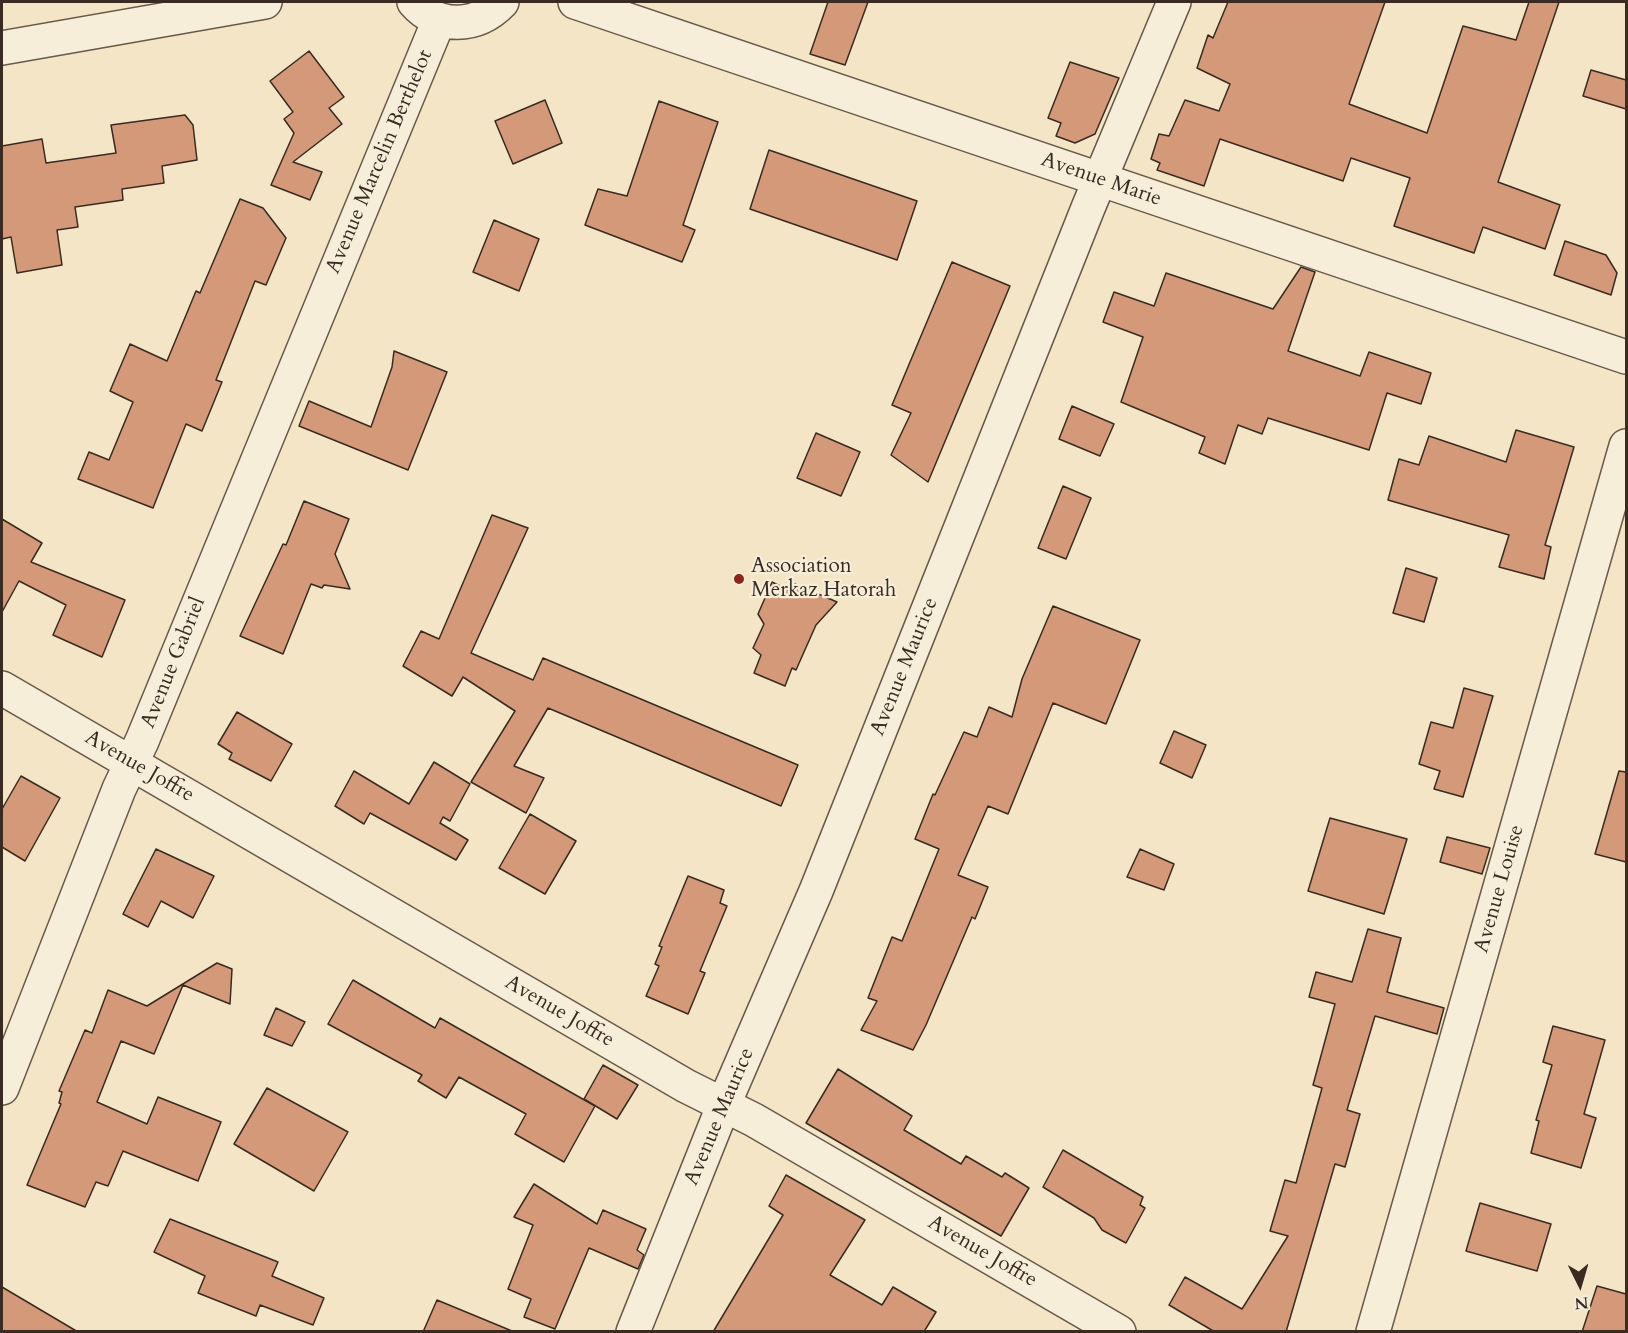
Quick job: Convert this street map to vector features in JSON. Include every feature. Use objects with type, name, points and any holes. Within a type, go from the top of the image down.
[{"type":"street","points":[[2,48],[265,2]]},
{"type":"street","points":[[427,11],[458,24],[476,20],[493,11],[502,2]]},
{"type":"street","name":"Avenue Marie","points":[[575,2],[1626,357]]},
{"type":"street","name":"Avenue Maurice","points":[[633,1332],[724,1104],[816,891],[1100,179],[1174,2]]},
{"type":"street","name":"Avenue Marcelin Berthelot","points":[[320,305],[427,11]]},
{"type":"street","name":"Avenue Gabriel","points":[[2,1088],[131,762],[142,741],[320,305]]},
{"type":"street","name":"Avenue Louise","points":[[1373,1332],[1626,446]]},
{"type":"street","name":"Avenue Joffre","points":[[2,688],[686,1086],[724,1104],[1119,1332]]},
{"type":"building","points":[[828,2],[868,2],[845,65],[810,54]]},
{"type":"building","points":[[1228,2],[1385,2],[1349,104],[1427,133],[1463,26],[1516,40],[1529,2],[1559,2],[1498,182],[1560,205],[1545,249],[1483,227],[1474,253],[1394,226],[1410,178],[1351,158],[1343,181],[1220,139],[1204,186],[1157,170],[1160,163],[1151,159],[1159,134],[1169,136],[1185,100],[1219,111],[1230,84],[1197,68],[1208,35],[1213,38]]},
{"type":"building","points":[[309,51],[344,97],[329,108],[342,124],[293,162],[322,172],[310,200],[271,185],[294,133],[284,119],[293,112],[270,81]]},
{"type":"building","points":[[1070,62],[1119,78],[1095,134],[1075,143],[1056,136],[1061,123],[1048,118]]},
{"type":"building","points":[[1591,70],[1626,80],[1626,109],[1583,96]]},
{"type":"building","points":[[545,100],[562,143],[513,164],[495,121]]},
{"type":"building","points":[[659,101],[718,122],[683,225],[695,230],[682,262],[585,225],[598,189],[627,196]]},
{"type":"building","points":[[185,115],[193,125],[197,160],[162,166],[164,183],[122,189],[123,200],[75,207],[78,227],[57,230],[62,265],[17,273],[11,237],[2,239],[2,146],[42,139],[46,163],[116,153],[111,125]]},
{"type":"building","points":[[769,150],[917,201],[897,260],[750,209]]},
{"type":"building","points":[[240,199],[263,208],[286,238],[266,285],[255,281],[216,380],[222,382],[202,431],[186,424],[153,508],[78,479],[89,452],[109,460],[133,402],[110,391],[130,344],[167,361],[196,291],[200,293]]},
{"type":"building","points":[[494,220],[539,239],[519,291],[473,272]]},
{"type":"building","points":[[1565,241],[1606,255],[1617,273],[1611,295],[1554,275]]},
{"type":"building","points":[[952,262],[1010,286],[928,482],[891,455],[911,413],[892,405]]},
{"type":"building","points":[[1301,267],[1315,272],[1288,351],[1360,376],[1369,352],[1431,373],[1421,404],[1387,393],[1369,450],[1268,418],[1262,434],[1238,425],[1225,464],[1199,453],[1205,437],[1121,402],[1143,337],[1103,322],[1114,292],[1154,306],[1166,273],[1273,309]]},
{"type":"building","points":[[394,351],[447,372],[408,470],[299,426],[309,401],[371,427],[392,367]]},
{"type":"building","points":[[1072,406],[1114,424],[1100,456],[1059,439]]},
{"type":"building","points":[[1516,430],[1574,447],[1545,545],[1551,547],[1544,579],[1499,567],[1509,535],[1388,500],[1399,459],[1419,465],[1429,436],[1506,462]]},
{"type":"building","points":[[816,433],[860,452],[841,496],[797,478]]},
{"type":"building","points":[[1063,486],[1091,498],[1066,559],[1038,548]]},
{"type":"building","points":[[304,501],[349,519],[335,554],[350,589],[324,585],[322,588],[311,584],[283,654],[240,636],[283,544],[286,545]]},
{"type":"building","points":[[492,515],[528,528],[471,653],[533,680],[543,658],[798,765],[781,806],[548,708],[514,766],[544,778],[526,813],[471,782],[515,711],[463,677],[452,696],[403,666],[421,631],[439,639]]},
{"type":"building","points":[[2,519],[42,543],[31,562],[125,600],[102,657],[53,635],[66,605],[19,581],[2,612]]},
{"type":"building","points":[[1406,568],[1437,578],[1424,622],[1393,613]]},
{"type":"building","points":[[772,582],[792,592],[795,584],[837,602],[816,625],[796,670],[792,668],[785,686],[754,673],[761,655],[753,648],[764,624],[758,614]]},
{"type":"building","points":[[1053,606],[1140,640],[1106,724],[1053,703],[1008,814],[988,806],[958,875],[988,887],[975,919],[972,917],[913,1050],[861,1030],[877,1001],[868,998],[892,937],[902,941],[939,849],[915,839],[933,794],[935,795],[964,732],[977,737],[989,707],[1012,717],[1022,679]]},
{"type":"building","points":[[1464,688],[1493,696],[1463,797],[1434,789],[1440,771],[1419,764],[1431,722],[1453,728]]},
{"type":"building","points":[[237,712],[292,744],[271,781],[229,759],[232,753],[218,744]]},
{"type":"building","points":[[1174,731],[1206,745],[1192,778],[1160,763]]},
{"type":"building","points":[[434,762],[470,784],[450,821],[443,817],[440,823],[468,840],[456,860],[370,813],[364,824],[335,806],[354,771],[409,804]]},
{"type":"building","points":[[1619,771],[1626,772],[1626,862],[1595,854]]},
{"type":"building","points":[[21,776],[60,798],[25,861],[2,847],[2,809]]},
{"type":"building","points":[[530,814],[576,841],[545,894],[499,868]]},
{"type":"building","points":[[1330,818],[1407,839],[1384,914],[1308,891]]},
{"type":"building","points":[[1447,837],[1490,848],[1482,874],[1440,862]]},
{"type":"building","points":[[156,849],[214,876],[193,918],[161,901],[148,927],[123,914]]},
{"type":"building","points":[[1140,849],[1174,864],[1164,890],[1127,877]]},
{"type":"building","points":[[688,876],[724,890],[720,903],[727,906],[700,971],[705,973],[688,1014],[646,996],[659,966],[655,964],[662,947],[659,946]]},
{"type":"building","points":[[1368,929],[1401,938],[1387,992],[1444,1008],[1437,1034],[1375,1016],[1347,1110],[1360,1114],[1345,1167],[1335,1164],[1286,1332],[1215,1332],[1169,1305],[1185,1277],[1242,1309],[1288,1236],[1270,1231],[1285,1180],[1296,1183],[1322,1088],[1313,1085],[1335,1004],[1309,997],[1316,972],[1352,982]]},
{"type":"building","points":[[217,963],[232,969],[230,1004],[183,985],[154,1054],[121,1041],[97,1102],[147,1124],[158,1097],[221,1122],[198,1181],[123,1151],[108,1186],[96,1182],[85,1207],[27,1185],[61,1104],[59,1103],[62,1092],[59,1091],[85,1030],[92,1033],[108,990],[147,1006]]},
{"type":"building","points":[[353,980],[435,1028],[440,1018],[595,1106],[564,1162],[515,1134],[526,1114],[459,1077],[446,1098],[418,1081],[422,1075],[328,1024]]},
{"type":"building","points":[[276,1008],[305,1022],[292,1046],[264,1035]]},
{"type":"building","points":[[1553,1026],[1605,1040],[1584,1114],[1596,1118],[1581,1168],[1531,1153],[1539,1121],[1536,1120],[1552,1065],[1543,1062]]},
{"type":"building","points":[[603,1065],[638,1085],[617,1119],[584,1099]]},
{"type":"building","points":[[838,1069],[912,1116],[904,1130],[961,1164],[966,1156],[1002,1177],[1005,1173],[1029,1188],[1001,1236],[806,1123]]},
{"type":"building","points":[[267,1088],[348,1132],[314,1191],[234,1144]]},
{"type":"building","points":[[1063,1150],[1143,1197],[1140,1205],[1145,1208],[1126,1243],[1102,1230],[1094,1218],[1043,1187]]},
{"type":"building","points":[[786,1175],[865,1220],[830,1275],[882,1305],[893,1287],[936,1312],[925,1330],[928,1332],[713,1332],[783,1215],[769,1206]]},
{"type":"building","points":[[534,1184],[597,1224],[603,1210],[646,1229],[637,1250],[644,1255],[638,1269],[589,1248],[555,1329],[524,1317],[531,1299],[508,1289],[533,1225],[514,1217]]},
{"type":"building","points":[[1480,1203],[1551,1224],[1537,1271],[1466,1251]]},
{"type":"building","points":[[170,1219],[278,1262],[272,1276],[324,1298],[313,1325],[260,1305],[256,1316],[198,1293],[205,1276],[154,1252]]},
{"type":"building","points":[[1597,1286],[1626,1294],[1626,1332],[1582,1332]]},
{"type":"building","points":[[2,1287],[78,1332],[2,1332]]},
{"type":"building","points":[[437,1300],[512,1331],[512,1332],[423,1332]]},
{"type":"place","name":"Association Merkaz Hatorah","points":[[739,579]]}]
